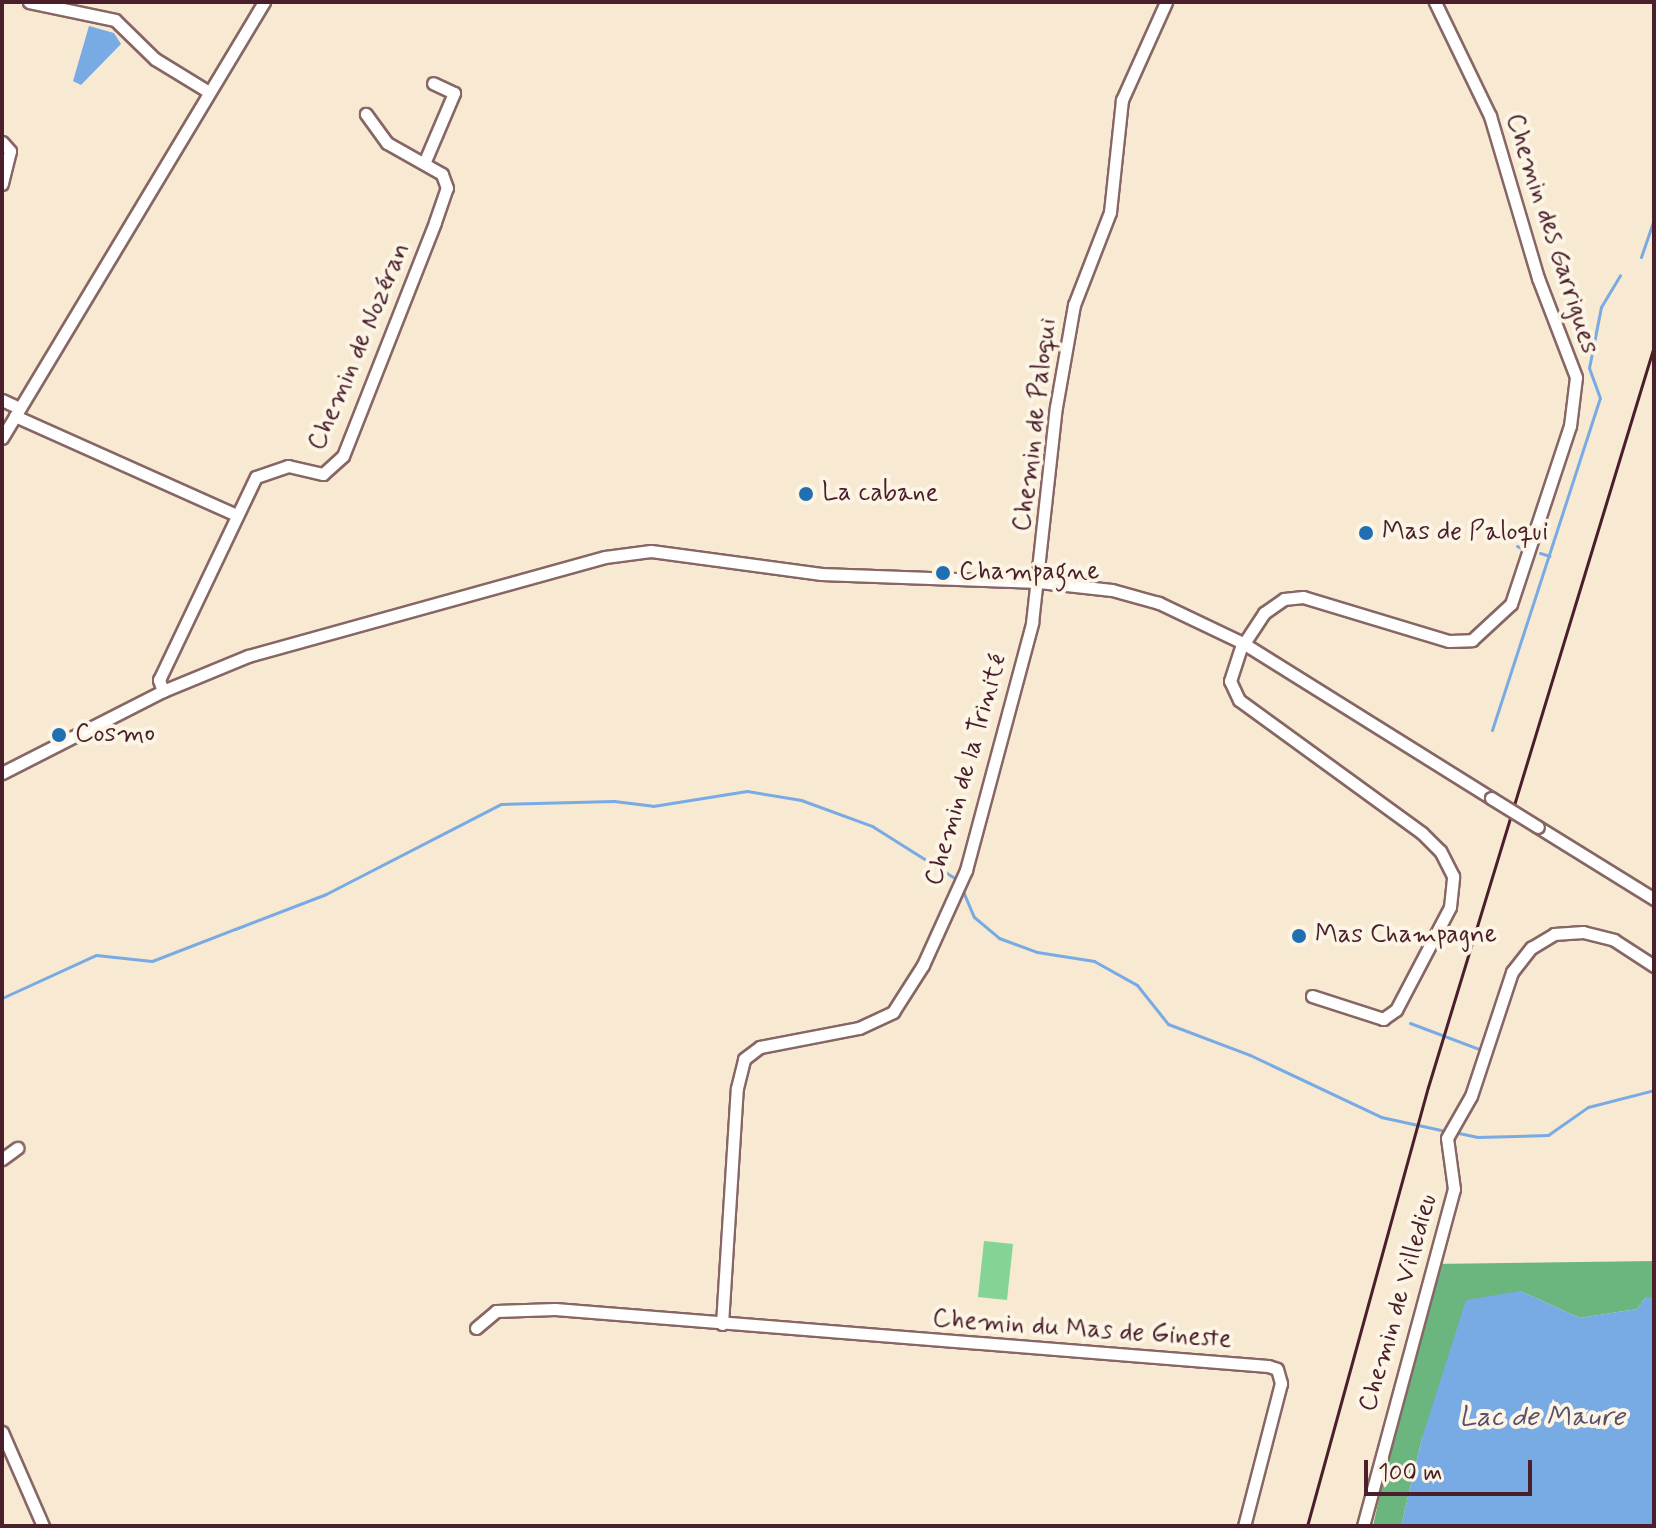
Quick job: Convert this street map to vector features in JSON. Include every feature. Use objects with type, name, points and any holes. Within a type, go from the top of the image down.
[{"type":"street","points":[[29,2],[115,20],[155,59],[209,92]]},
{"type":"street","points":[[2,438],[264,2]]},
{"type":"street","name":"Chemin de Paloqui","points":[[1039,582],[1056,407],[1074,305],[1110,212],[1122,100],[1166,2]]},
{"type":"street","name":"Chemin des Garrigues","points":[[1312,996],[1383,1019],[1396,1010],[1450,907],[1453,876],[1440,851],[1422,833],[1239,700],[1230,681],[1243,643],[1274,604],[1303,597],[1449,641],[1472,640],[1511,604],[1548,505],[1570,426],[1576,377],[1538,278],[1490,116],[1435,2]]},
{"type":"street","points":[[366,114],[387,143],[425,161],[454,93],[433,83]]},
{"type":"street","points":[[2,142],[10,151],[2,184]]},
{"type":"street","name":"Chemin de Nozéran","points":[[163,691],[159,680],[256,477],[288,466],[323,474],[343,456],[447,188],[442,174],[425,161]]},
{"type":"street","points":[[2,400],[17,412],[236,515]]},
{"type":"street","points":[[2,773],[163,691],[275,647],[623,554],[662,552],[884,579],[1039,582],[1112,590],[1159,603],[1243,643],[1654,899]]},
{"type":"street","name":"Chemin de la Trinité","points":[[722,1324],[737,1088],[744,1059],[760,1047],[878,1022],[905,997],[966,870],[1039,582]]},
{"type":"street","name":"Chemin de Villedieu","points":[[1363,1526],[1454,1189],[1449,1133],[1471,1096],[1512,972],[1531,948],[1554,934],[1583,932],[1614,940],[1654,966]]},
{"type":"street","points":[[2,1159],[17,1148]]},
{"type":"street","points":[[476,1328],[496,1311],[512,1310],[722,1324]]},
{"type":"street","name":"Chemin du Mas de Gineste","points":[[722,1324],[1277,1369],[1281,1383],[1276,1410],[1244,1526]]},
{"type":"street","points":[[2,1432],[43,1526]]},
{"type":"green space","points":[[984,1241],[1013,1244],[1007,1300],[978,1297]]},
{"type":"green space","points":[[1654,1261],[1654,1297],[1646,1297],[1637,1309],[1580,1318],[1520,1291],[1422,1438],[1401,1526],[1373,1526],[1431,1264]]},
{"type":"water","points":[[89,26],[114,33],[121,44],[81,85],[73,81]]},
{"type":"water","name":"Lac de Maure","points":[[1520,1291],[1580,1318],[1637,1309],[1646,1297],[1654,1297],[1654,1526],[1401,1526],[1422,1438],[1466,1300]]},
{"type":"waterway","points":[[1641,257],[1654,219]]},
{"type":"waterway","points":[[1492,730],[1600,398],[1589,368],[1601,307],[1620,275]]},
{"type":"waterway","points":[[1517,546],[1521,548]]},
{"type":"waterway","points":[[1540,553],[1550,556]]},
{"type":"waterway","points":[[2,998],[96,955],[152,961],[326,894],[501,804],[614,801],[653,806],[747,791],[801,800],[872,826],[956,879]]},
{"type":"waterway","points":[[962,889],[974,917],[999,938],[1037,952],[1094,961],[1137,985],[1168,1024],[1250,1055],[1381,1117],[1446,1131]]},
{"type":"waterway","points":[[1410,1023],[1479,1049]]},
{"type":"waterway","points":[[1454,1132],[1477,1137],[1548,1135],[1588,1107],[1654,1090]]},
{"type":"railway","points":[[1307,1526],[1428,1087],[1654,346]]},
{"type":"place","name":"La cabane","points":[[806,494]]},
{"type":"place","name":"Mas de Paloqui","points":[[1366,533]]},
{"type":"place","name":"Champagne","points":[[943,573]]},
{"type":"place","name":"Cosmo","points":[[59,735]]},
{"type":"place","name":"Mas Champagne","points":[[1299,936]]}]
